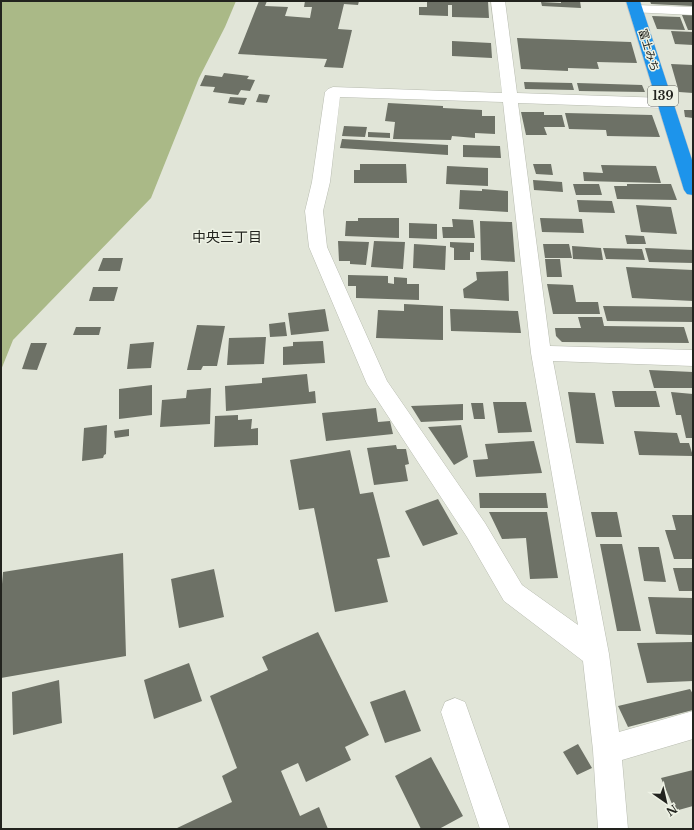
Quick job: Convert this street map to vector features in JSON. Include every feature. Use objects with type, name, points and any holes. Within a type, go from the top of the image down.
[{"type":"highway","name":"富士みち","points":[[635,5],[693,190]]},
{"type":"street","points":[[498,1],[541,353],[596,654],[607,750],[613,829]]},
{"type":"street","points":[[635,5],[693,10]]},
{"type":"street","points":[[596,654],[513,593],[476,530],[378,384],[318,247],[314,211],[321,182],[333,92],[665,103]]},
{"type":"street","points":[[541,353],[693,358]]},
{"type":"street","points":[[455,712],[495,829]]},
{"type":"street","points":[[607,750],[693,726]]},
{"type":"green space","points":[[1,1],[236,1],[225,27],[199,78],[151,198],[13,340],[1,370]]},
{"type":"building","points":[[259,1],[267,1],[265,6],[288,7],[285,16],[310,18],[312,7],[304,7],[305,1],[359,1],[358,5],[344,4],[338,29],[352,30],[343,68],[324,67],[327,59],[238,54]]},
{"type":"building","points":[[427,1],[488,1],[489,18],[452,17],[452,5],[448,5],[448,16],[419,15],[419,7],[427,7]]},
{"type":"building","points":[[561,1],[580,1],[581,8],[542,6],[541,2],[561,3]]},
{"type":"building","points":[[650,1],[693,1],[693,6],[651,4]]},
{"type":"building","points":[[682,15],[693,15],[693,30],[688,30]]},
{"type":"building","points":[[652,16],[680,17],[685,30],[657,29]]},
{"type":"building","points":[[671,31],[693,32],[693,45],[675,44]]},
{"type":"building","points":[[517,38],[631,42],[637,63],[597,62],[599,69],[568,68],[568,71],[521,69]]},
{"type":"building","points":[[452,41],[491,43],[492,58],[452,56]]},
{"type":"building","points":[[671,64],[693,65],[693,93],[679,92]]},
{"type":"building","points":[[224,73],[249,76],[247,79],[255,80],[250,91],[241,90],[238,95],[213,92],[215,87],[200,86],[205,75],[222,77]]},
{"type":"building","points":[[524,82],[572,83],[574,90],[525,89]]},
{"type":"building","points":[[577,83],[642,85],[645,92],[579,91]]},
{"type":"building","points":[[259,94],[270,95],[267,103],[256,102]]},
{"type":"building","points":[[230,97],[247,98],[244,105],[228,103]]},
{"type":"building","points":[[388,103],[482,110],[482,116],[495,116],[495,134],[475,133],[475,138],[452,136],[451,140],[393,139],[395,122],[385,121]]},
{"type":"building","points":[[684,110],[693,110],[693,118],[685,117]]},
{"type":"building","points":[[521,112],[544,112],[544,115],[562,115],[565,127],[544,127],[547,135],[526,135]]},
{"type":"building","points":[[565,113],[652,115],[660,137],[607,136],[606,130],[569,129]]},
{"type":"building","points":[[344,126],[367,127],[365,137],[342,136]]},
{"type":"building","points":[[368,132],[390,133],[390,138],[368,137]]},
{"type":"building","points":[[342,139],[448,145],[448,155],[340,148]]},
{"type":"building","points":[[463,145],[500,146],[501,158],[463,157]]},
{"type":"building","points":[[360,164],[406,164],[407,183],[354,183],[354,170],[360,170]]},
{"type":"building","points":[[533,164],[551,164],[553,175],[536,174]]},
{"type":"building","points":[[601,165],[656,166],[661,183],[584,181],[583,172],[603,173]]},
{"type":"building","points":[[447,166],[488,168],[488,186],[446,184]]},
{"type":"building","points":[[533,180],[562,182],[563,192],[534,190]]},
{"type":"building","points":[[573,184],[599,184],[602,195],[576,195]]},
{"type":"building","points":[[627,184],[671,184],[677,200],[617,199],[614,186],[627,186]]},
{"type":"building","points":[[482,189],[508,191],[508,212],[459,209],[460,190],[482,191]]},
{"type":"building","points":[[577,200],[612,201],[615,213],[579,212]]},
{"type":"building","points":[[636,205],[671,207],[677,234],[641,232]]},
{"type":"building","points":[[358,218],[399,218],[399,238],[345,236],[346,221],[358,221]]},
{"type":"building","points":[[540,218],[582,219],[584,233],[542,232]]},
{"type":"building","points":[[452,219],[473,220],[475,238],[443,238],[442,227],[453,227]]},
{"type":"building","points":[[480,221],[512,222],[515,262],[481,260]]},
{"type":"building","points":[[409,223],[437,224],[437,239],[409,238]]},
{"type":"building","points":[[625,235],[644,236],[646,244],[627,244]]},
{"type":"building","points":[[338,241],[369,242],[366,265],[350,264],[350,261],[339,261]]},
{"type":"building","points":[[374,241],[405,242],[403,269],[371,267]]},
{"type":"building","points":[[450,242],[474,243],[474,252],[470,252],[470,260],[454,260],[454,248],[450,247]]},
{"type":"building","points":[[414,244],[446,246],[445,270],[413,268]]},
{"type":"building","points":[[543,244],[569,244],[572,258],[545,258]]},
{"type":"building","points":[[572,246],[601,248],[603,260],[573,259]]},
{"type":"building","points":[[603,248],[642,249],[645,260],[606,259]]},
{"type":"building","points":[[645,248],[693,250],[693,263],[649,262]]},
{"type":"building","points":[[103,258],[123,258],[120,271],[98,271]]},
{"type":"building","points":[[545,259],[560,259],[562,277],[547,277]]},
{"type":"building","points":[[626,267],[693,270],[693,301],[632,298]]},
{"type":"building","points":[[508,271],[509,301],[464,298],[463,289],[477,280],[476,272]]},
{"type":"building","points":[[348,275],[388,276],[388,283],[394,284],[394,277],[407,278],[407,284],[419,284],[419,300],[356,298],[356,286],[348,286]]},
{"type":"building","points":[[547,284],[573,285],[576,302],[598,302],[600,314],[553,314]]},
{"type":"building","points":[[93,287],[118,287],[114,301],[89,301]]},
{"type":"building","points":[[404,304],[443,306],[443,340],[376,338],[378,310],[404,311]]},
{"type":"building","points":[[603,306],[693,307],[693,322],[607,321]]},
{"type":"building","points":[[325,309],[329,331],[291,335],[288,313]]},
{"type":"building","points":[[450,309],[518,311],[521,333],[451,331]]},
{"type":"building","points":[[578,317],[602,317],[604,326],[684,327],[689,343],[562,342],[556,336],[555,328],[581,328]]},
{"type":"building","points":[[285,322],[287,336],[270,337],[269,324]]},
{"type":"building","points":[[197,325],[225,326],[217,366],[203,366],[201,370],[187,370]]},
{"type":"building","points":[[76,327],[101,327],[99,335],[73,335]]},
{"type":"building","points":[[266,337],[264,364],[227,365],[229,338]]},
{"type":"building","points":[[323,341],[325,363],[283,365],[283,347],[293,346],[293,342]]},
{"type":"building","points":[[154,342],[151,368],[127,369],[130,344]]},
{"type":"building","points":[[31,343],[47,343],[37,370],[22,369]]},
{"type":"building","points":[[649,370],[693,372],[693,388],[654,388]]},
{"type":"building","points":[[307,374],[309,392],[315,391],[316,403],[226,411],[225,386],[262,383],[262,378]]},
{"type":"building","points":[[152,385],[152,415],[119,419],[119,389]]},
{"type":"building","points":[[211,388],[210,424],[160,427],[162,400],[186,398],[187,390]]},
{"type":"building","points":[[612,391],[656,391],[660,407],[615,407]]},
{"type":"building","points":[[568,392],[595,393],[604,444],[576,443]]},
{"type":"building","points":[[671,392],[693,394],[693,438],[686,438],[681,415],[676,415]]},
{"type":"building","points":[[493,402],[526,402],[532,432],[498,433]]},
{"type":"building","points":[[471,403],[483,403],[485,419],[474,419]]},
{"type":"building","points":[[463,404],[463,420],[421,422],[411,406]]},
{"type":"building","points":[[376,408],[378,422],[390,421],[393,434],[326,441],[322,413]]},
{"type":"building","points":[[238,415],[238,420],[252,419],[251,429],[258,428],[258,445],[214,447],[215,416]]},
{"type":"building","points":[[107,425],[106,454],[103,458],[82,461],[84,428]]},
{"type":"building","points":[[461,425],[468,457],[454,465],[428,427]]},
{"type":"building","points":[[129,429],[129,436],[115,438],[114,431]]},
{"type":"building","points":[[634,431],[677,433],[680,443],[689,443],[693,456],[639,455]]},
{"type":"building","points":[[534,441],[542,473],[476,477],[473,460],[488,459],[485,444]]},
{"type":"building","points":[[396,445],[397,449],[406,449],[409,464],[405,465],[408,481],[374,485],[367,448]]},
{"type":"building","points":[[350,450],[360,494],[373,492],[390,557],[377,559],[388,602],[335,612],[314,508],[299,510],[290,460]]},
{"type":"building","points":[[479,493],[546,493],[548,508],[480,508]]},
{"type":"building","points":[[438,499],[458,534],[423,546],[405,511]]},
{"type":"building","points":[[489,512],[547,512],[558,578],[530,579],[526,538],[502,539]]},
{"type":"building","points":[[591,512],[617,512],[622,537],[596,537]]},
{"type":"building","points":[[672,515],[693,515],[693,559],[674,559],[665,530],[676,530]]},
{"type":"building","points":[[600,544],[622,544],[641,631],[617,631]]},
{"type":"building","points":[[638,547],[659,547],[666,582],[644,581]]},
{"type":"building","points":[[123,553],[126,656],[1,678],[1,596],[3,572]]},
{"type":"building","points":[[673,568],[693,568],[693,591],[679,591]]},
{"type":"building","points":[[214,569],[224,617],[179,628],[171,579]]},
{"type":"building","points":[[648,597],[693,598],[693,635],[656,634]]},
{"type":"building","points":[[318,632],[369,735],[345,747],[351,760],[306,782],[298,763],[281,771],[300,816],[319,807],[328,829],[175,829],[232,802],[222,776],[237,768],[210,696],[268,670],[262,657]]},
{"type":"building","points":[[693,642],[693,681],[647,683],[637,643]]},
{"type":"building","points":[[189,663],[202,701],[154,719],[144,680]]},
{"type":"building","points":[[59,680],[62,723],[13,735],[12,692]]},
{"type":"building","points":[[690,689],[693,694],[693,710],[628,727],[618,706]]},
{"type":"building","points":[[405,690],[421,731],[385,743],[370,702]]},
{"type":"building","points":[[578,744],[592,768],[577,775],[563,752]]},
{"type":"building","points":[[431,757],[463,816],[439,829],[421,829],[395,776]]},
{"type":"building","points":[[693,770],[693,806],[675,811],[661,778]]},
{"type":"district","name":"中央三丁目","points":[[227,237]]}]
